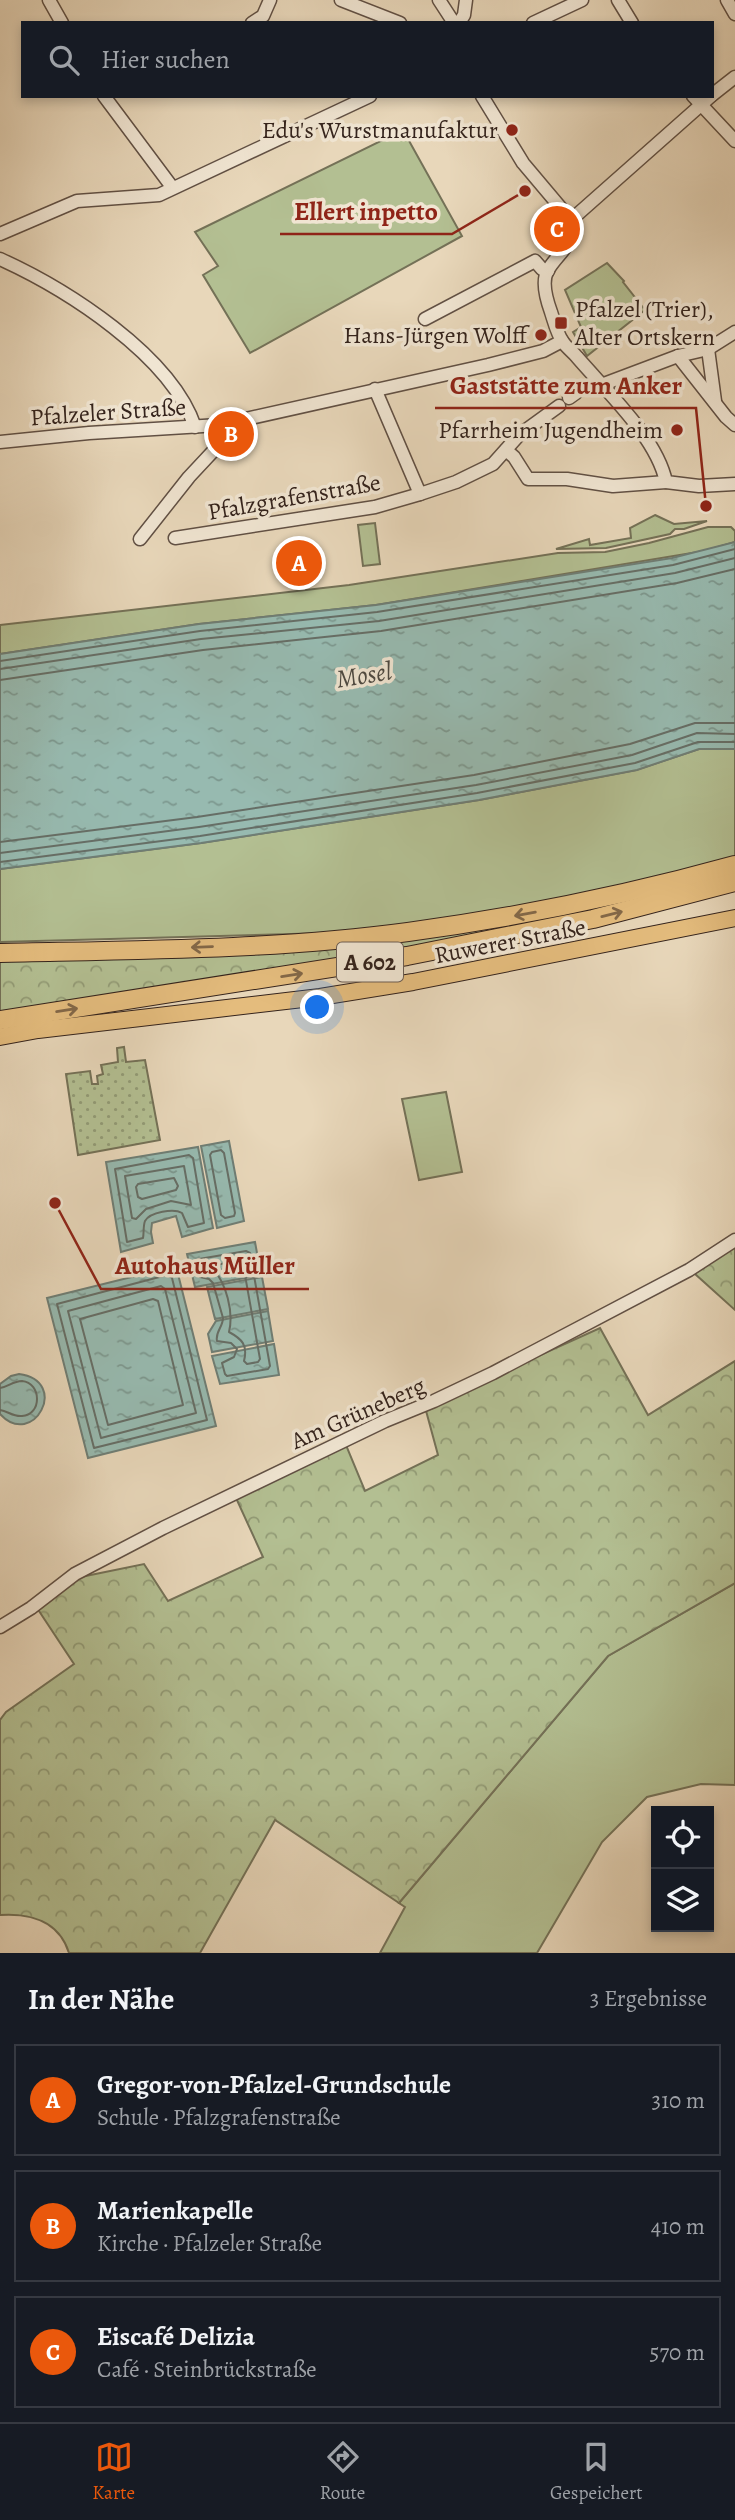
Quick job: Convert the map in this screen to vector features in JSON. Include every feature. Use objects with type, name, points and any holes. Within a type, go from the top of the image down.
[{"type":"highway","name":"A 602","points":[[0,953],[214,947],[407,932],[574,905],[735,866]]},
{"type":"highway","name":"A 602","points":[[0,1020],[443,949],[593,919],[735,882]]},
{"type":"main road","name":"Ruwerer Straße","points":[[0,1037],[38,1030],[320,997],[423,981],[735,918]]},
{"type":"street","points":[[49,0],[61,21]]},
{"type":"street","points":[[255,21],[263,16],[270,0]]},
{"type":"street","points":[[341,0],[395,21]]},
{"type":"street","points":[[439,0],[453,21]]},
{"type":"street","points":[[460,21],[466,0]]},
{"type":"street","points":[[537,21],[582,0]]},
{"type":"street","points":[[618,0],[631,21]]},
{"type":"street","points":[[727,0],[735,14]]},
{"type":"street","points":[[714,94],[735,77]]},
{"type":"street","points":[[105,98],[172,187]]},
{"type":"street","points":[[0,234],[77,201],[159,195],[366,98]]},
{"type":"street","points":[[483,98],[523,163],[573,225],[571,237],[563,253],[548,271],[546,291],[549,308],[562,341],[629,416],[663,466],[666,482]]},
{"type":"street","points":[[571,220],[697,101],[735,141]]},
{"type":"street","points":[[0,259],[72,297],[123,336],[165,377],[190,412],[195,427]]},
{"type":"street","points":[[425,319],[535,261],[541,270],[548,271]]},
{"type":"street","points":[[601,385],[678,356],[708,349],[735,332]]},
{"type":"street","name":"Pfalzeler Straße","points":[[0,442],[219,425],[543,351],[562,341]]},
{"type":"street","points":[[708,349],[715,401]]},
{"type":"street","points":[[678,356],[735,425]]},
{"type":"street","name":"Pfalzgrafenstraße","points":[[375,390],[420,495]]},
{"type":"street","name":"Pfalzgrafenstraße","points":[[175,538],[375,507],[420,495],[456,482],[493,464],[519,435],[568,399]]},
{"type":"street","name":"Pfalzeler Straße","points":[[140,539],[218,447],[219,425]]},
{"type":"street","points":[[506,450],[528,479],[567,479],[613,486],[666,482],[699,486],[735,484]]},
{"type":"street","name":"Am Grüneberg","points":[[0,1627],[31,1608],[75,1574],[152,1533],[385,1421],[493,1373],[689,1270],[735,1240]]},
{"type":"green space","points":[[403,130],[462,236],[250,353],[203,275],[218,266],[195,232]]},
{"type":"green space","points":[[607,263],[645,310],[587,356],[573,332],[581,327],[565,290]]},
{"type":"green space","points":[[655,515],[674,524],[707,521],[684,529],[675,529],[670,534],[606,548],[556,549],[589,539],[590,545],[631,538],[630,528]]},
{"type":"green space","points":[[375,523],[380,564],[363,566],[358,525]]},
{"type":"green space","points":[[708,527],[731,527],[735,531],[735,542],[704,551],[376,605],[199,624],[0,654],[0,625],[349,585],[558,553],[605,552]]},
{"type":"green space","points":[[699,749],[735,749],[735,858],[693,870],[480,915],[328,933],[0,942],[0,869],[201,843],[479,800],[636,770]]},
{"type":"green space","points":[[588,908],[588,914],[373,955],[372,942]]},
{"type":"green space","points":[[372,942],[373,955],[0,1013],[0,961]]},
{"type":"green space","points":[[124,1047],[126,1062],[145,1060],[160,1140],[78,1155],[66,1074],[90,1071],[92,1084],[98,1084],[97,1076],[103,1074],[101,1065],[118,1062],[117,1048]]},
{"type":"green space","points":[[446,1092],[462,1172],[419,1180],[402,1099]]},
{"type":"green space","points":[[735,1245],[735,1310],[694,1273]]},
{"type":"green space","points":[[600,1328],[648,1415],[735,1361],[735,1583],[608,1656],[399,1903],[275,1820],[200,1953],[69,1953],[58,1933],[42,1921],[22,1916],[0,1915],[0,1720],[6,1712],[74,1664],[37,1608],[76,1578],[144,1564],[168,1601],[263,1557],[236,1498],[346,1445],[365,1491],[438,1455],[425,1407]]},
{"type":"green space","points":[[735,1583],[735,1785],[701,1784],[647,1797],[602,1842],[537,1953],[380,1953],[405,1907],[399,1903],[608,1656]]},
{"type":"water","name":"Mosel","points":[[735,542],[735,749],[699,749],[637,770],[479,800],[201,843],[0,869],[0,654],[199,624],[376,605],[672,558]]},
{"type":"water","points":[[229,1141],[244,1221],[217,1228],[201,1146]]},
{"type":"water","points":[[198,1147],[213,1228],[182,1237],[176,1216],[152,1223],[153,1243],[121,1252],[106,1162]]},
{"type":"water","points":[[255,1242],[261,1275],[195,1287],[187,1254]]},
{"type":"water","points":[[176,1266],[216,1426],[88,1458],[47,1298]]},
{"type":"water","points":[[262,1277],[268,1309],[215,1319],[207,1287]]},
{"type":"water","points":[[268,1311],[273,1341],[212,1352],[208,1334],[216,1321]]},
{"type":"water","points":[[274,1344],[279,1375],[220,1384],[212,1356]]},
{"type":"water","points":[[19,1374],[34,1379],[43,1388],[45,1399],[34,1419],[24,1424],[12,1423],[0,1414],[0,1384]]},
{"type":"place","name":"Edu's Wurstmanufaktur","points":[[512,130]]},
{"type":"place","name":"Ellert inpetto","points":[[525,191]]},
{"type":"place","name":"Eiscafé Delizia","points":[[557,229]]},
{"type":"place","name":"Pfalzel (Trier), Alter Ortskern","points":[[561,323]]},
{"type":"place","name":"Hans-Jürgen Wolff","points":[[541,335]]},
{"type":"place","name":"Pfarrheim Jugendheim","points":[[677,430]]},
{"type":"place","name":"Marienkapelle","points":[[231,434]]},
{"type":"place","name":"Gaststätte zum Anker","points":[[706,506]]},
{"type":"place","name":"Gregor-von-Pfalzel-Grundschule","points":[[299,563]]},
{"type":"place","name":"Autohaus Müller","points":[[55,1203]]}]
